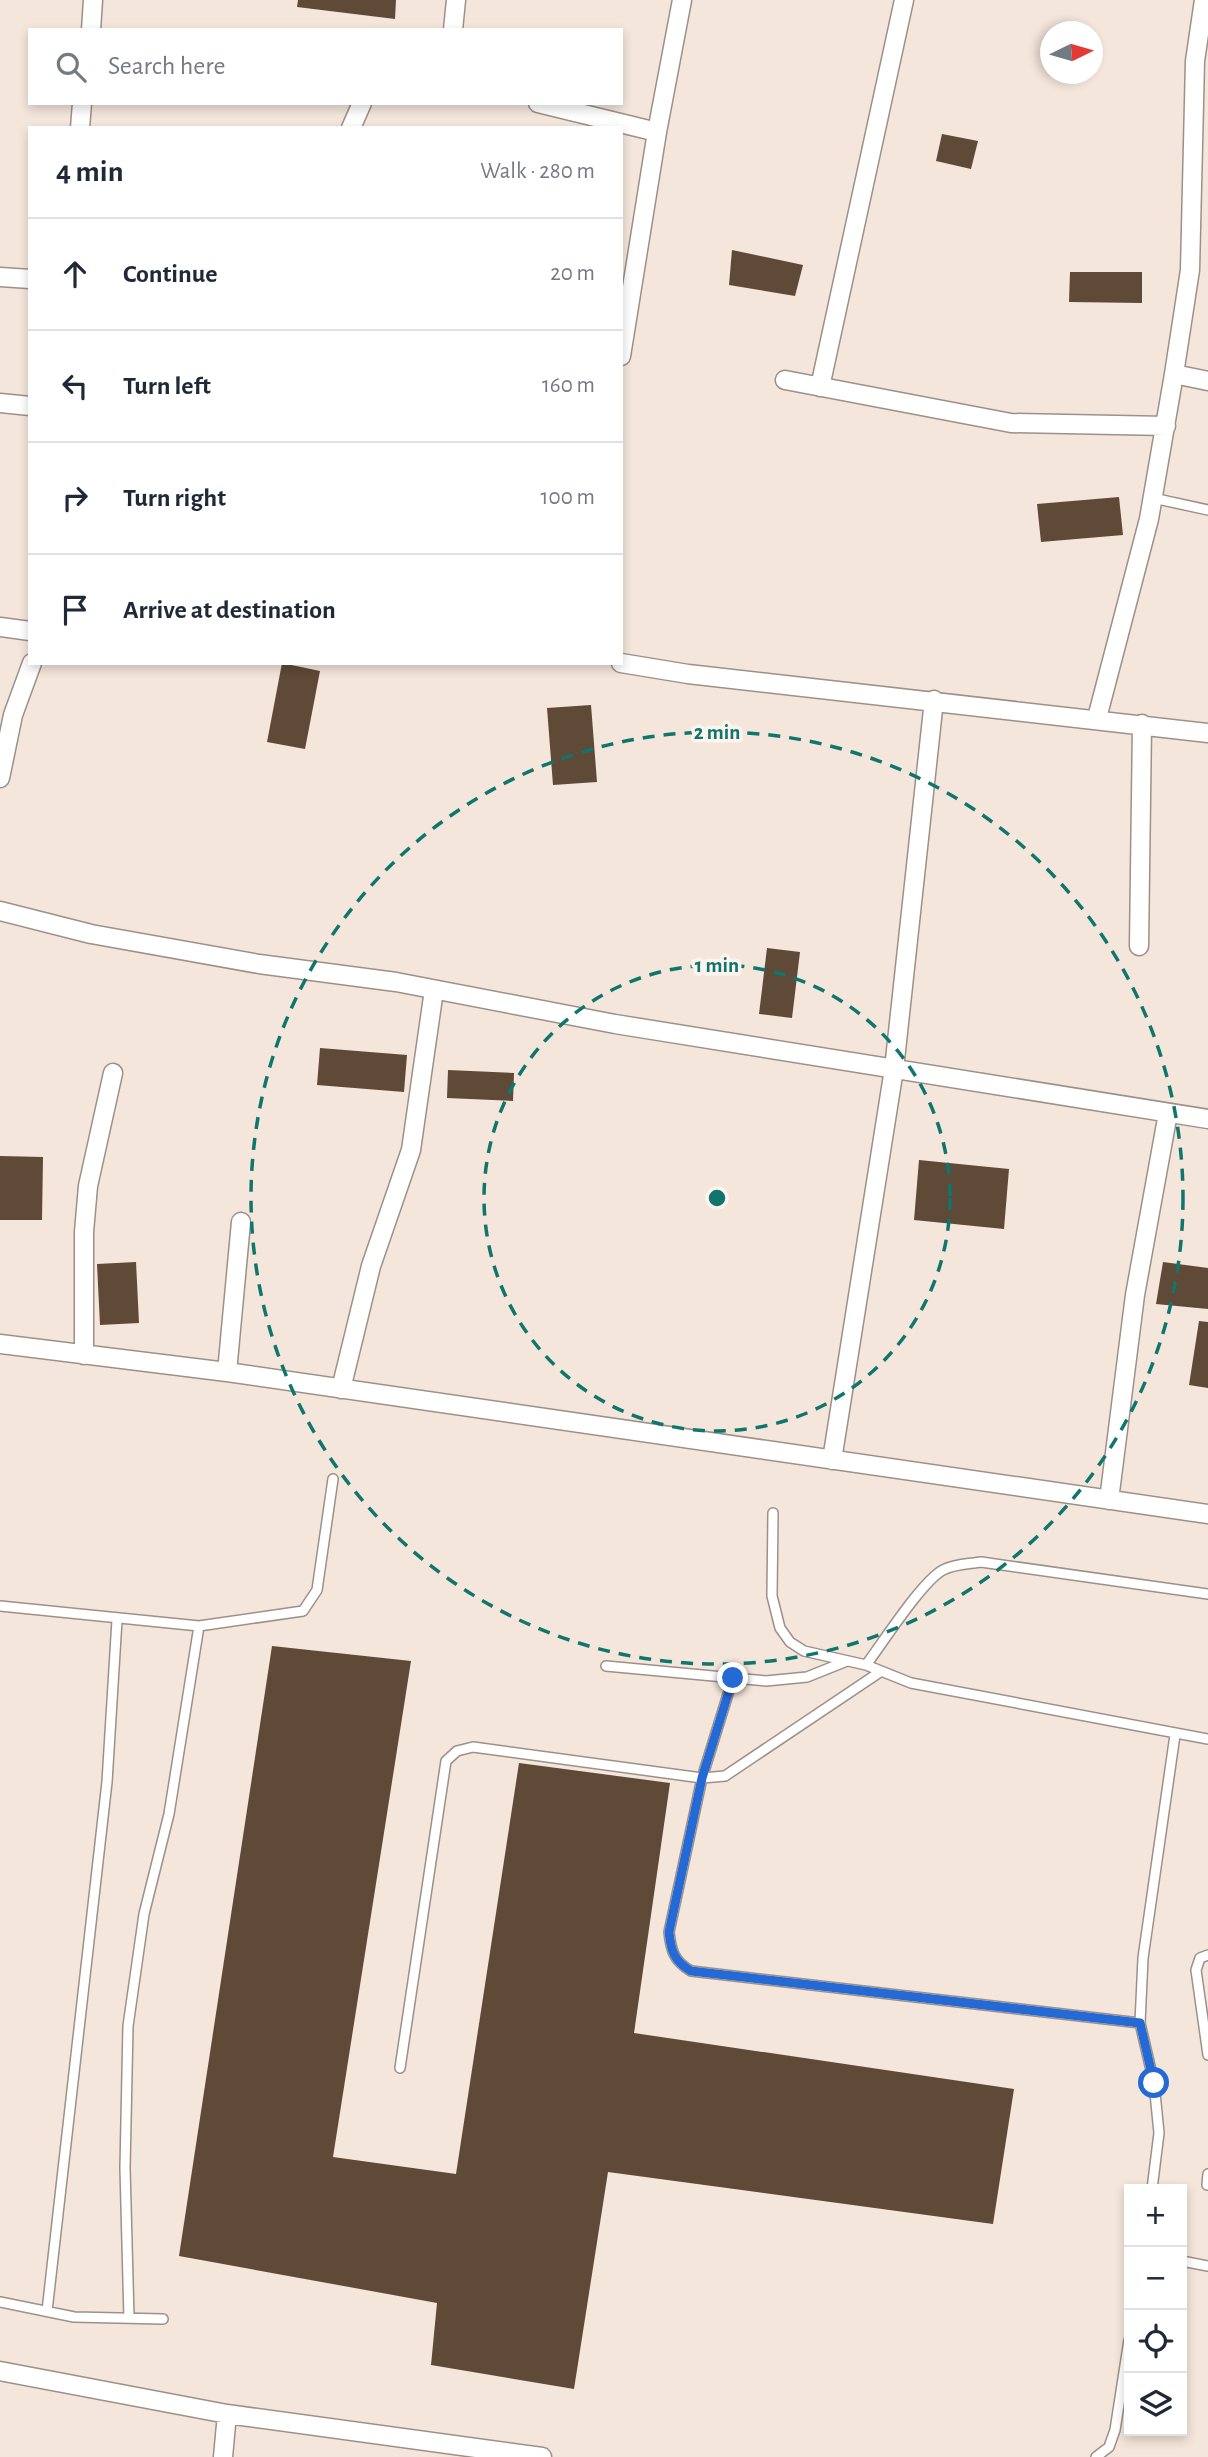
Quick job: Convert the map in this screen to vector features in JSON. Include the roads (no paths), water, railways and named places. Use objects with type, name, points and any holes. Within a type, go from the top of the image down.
[{"type":"street","points":[[91,28],[93,0]]},
{"type":"street","points":[[453,28],[456,0]]},
{"type":"street","points":[[623,344],[657,132],[682,0]]},
{"type":"street","points":[[820,387],[904,0]]},
{"type":"street","points":[[1097,718],[1153,498],[1174,374],[1189,270],[1195,61],[1204,0]]},
{"type":"street","points":[[80,126],[82,105]]},
{"type":"street","points":[[352,126],[361,105]]},
{"type":"street","points":[[546,105],[657,132]]},
{"type":"street","points":[[0,277],[28,279]]},
{"type":"street","points":[[1174,374],[1208,382]]},
{"type":"street","points":[[785,380],[1011,423],[1166,426]]},
{"type":"street","points":[[0,403],[28,406]]},
{"type":"street","points":[[0,627],[28,631]]},
{"type":"street","points":[[623,663],[688,674],[1097,718],[1208,733]]},
{"type":"street","points":[[0,778],[13,715],[31,665]]},
{"type":"street","points":[[832,1460],[894,1069],[934,700]]},
{"type":"street","points":[[1139,946],[1142,724]]},
{"type":"street","points":[[0,911],[91,934],[434,990],[615,1024],[1208,1119]]},
{"type":"street","points":[[341,1389],[370,1266],[411,1150],[434,990]]},
{"type":"street","points":[[84,1355],[86,1210],[113,1073]]},
{"type":"street","points":[[1109,1500],[1135,1295],[1168,1112]]},
{"type":"street","points":[[227,1372],[242,1222]]},
{"type":"street","points":[[0,1344],[227,1372],[1208,1514]]},
{"type":"street","points":[[0,2371],[227,2414],[542,2457]]},
{"type":"street","points":[[223,2457],[227,2414]]},
{"type":"lane","points":[[1153,498],[1208,510]]},
{"type":"lane","points":[[0,1606],[117,1620],[199,1626],[303,1611],[317,1590],[333,1479]]},
{"type":"lane","points":[[773,1513],[772,1596],[780,1628],[790,1642],[804,1651],[866,1665],[912,1683],[1175,1735],[1208,1739]]},
{"type":"lane","points":[[866,1665],[934,1578],[942,1570],[963,1564],[981,1562],[1208,1594]]},
{"type":"lane","points":[[47,2311],[107,1782],[117,1620]]},
{"type":"lane","points":[[129,2318],[125,2168],[128,2026],[144,1914],[169,1814],[199,1626]]},
{"type":"lane","points":[[606,1665],[733,1678],[787,1680],[807,1677],[848,1661]]},
{"type":"lane","points":[[400,2068],[446,1761],[457,1751],[473,1747],[702,1778],[725,1776],[740,1769],[804,1721],[880,1672]]},
{"type":"lane","points":[[733,1678],[702,1778],[669,1932],[671,1952],[679,1965],[691,1971],[1140,2023]]},
{"type":"lane","points":[[1153,2184],[1160,2133],[1154,2083],[1140,2023],[1143,1958],[1175,1735]]},
{"type":"lane","points":[[1208,1955],[1200,1958],[1196,1970],[1208,2055]]},
{"type":"lane","points":[[1207,2185],[1208,2174]]},
{"type":"lane","points":[[1187,2262],[1208,2266]]},
{"type":"lane","points":[[0,2302],[74,2317],[163,2319]]},
{"type":"lane","points":[[1096,2457],[1109,2447],[1115,2430],[1124,2372]]}]
